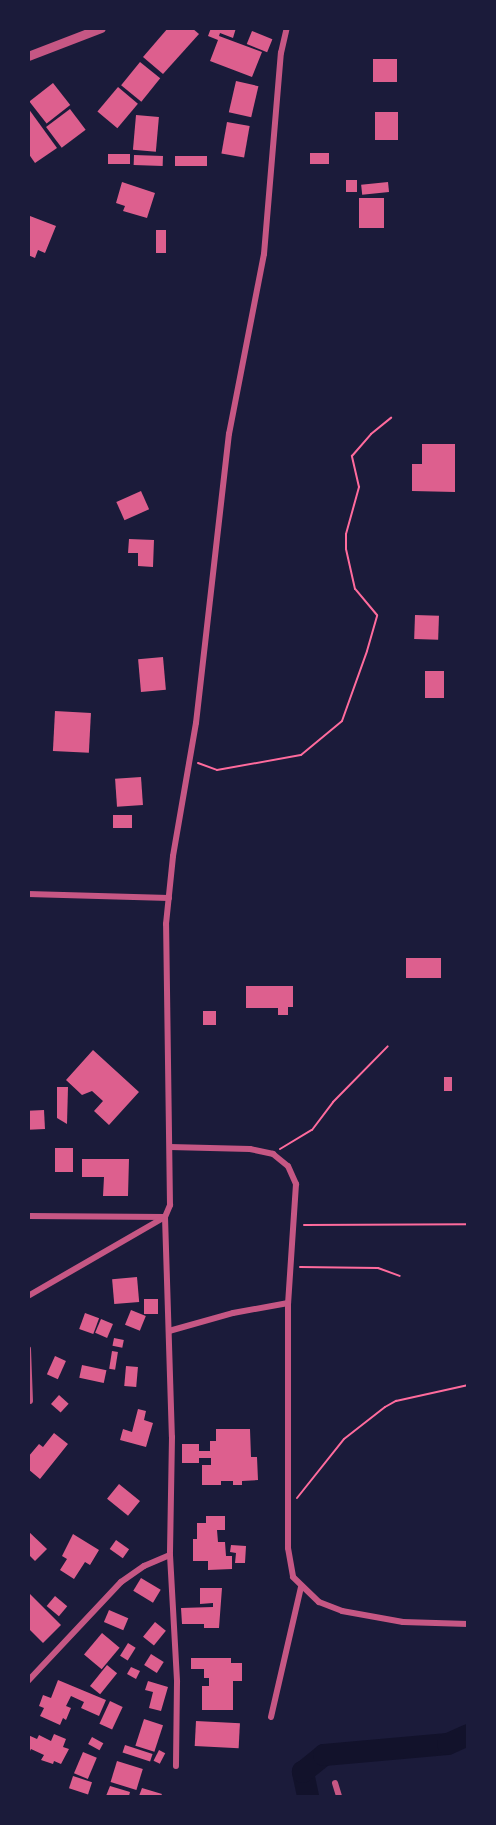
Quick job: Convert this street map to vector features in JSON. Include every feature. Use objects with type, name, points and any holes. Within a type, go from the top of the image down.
[{"type":"street","points":[[28,57],[101,28]]},
{"type":"street","points":[[176,1766],[177,1682],[170,1555],[172,1437],[165,1216],[171,1195],[166,924],[173,856],[189,759],[228,434],[264,254],[281,53],[287,28]]},
{"type":"street","points":[[28,894],[169,898]]},
{"type":"street","points":[[170,1147],[250,1149],[273,1154],[288,1166],[296,1184],[288,1303],[288,1509],[290,1565],[293,1577],[319,1602],[342,1611],[403,1622],[468,1624]]},
{"type":"street","points":[[28,1216],[165,1216]]},
{"type":"street","points":[[28,1296],[165,1216]]},
{"type":"street","points":[[169,1331],[234,1313],[288,1303]]},
{"type":"street","points":[[28,1349],[30,1401]]},
{"type":"street","points":[[28,1681],[121,1582],[144,1566],[170,1555]]},
{"type":"street","points":[[271,1717],[301,1587]]},
{"type":"street","points":[[335,1783],[339,1797]]},
{"type":"path","points":[[189,759],[217,770],[301,755],[342,721],[367,651],[376,615],[355,589],[346,549],[346,534],[359,487],[351,456],[371,434],[391,418]]},
{"type":"path","points":[[273,1154],[312,1130],[333,1102],[388,1046]]},
{"type":"path","points":[[295,1225],[468,1224]]},
{"type":"path","points":[[291,1266],[378,1268],[400,1276]]},
{"type":"path","points":[[288,1509],[345,1439],[385,1407],[396,1401],[468,1385]]},
{"type":"building","points":[[168,28],[192,28],[199,34],[163,74],[143,57]]},
{"type":"building","points":[[211,28],[236,28],[233,38],[220,33],[219,36],[262,52],[252,77],[210,61],[218,40],[208,36]]},
{"type":"building","points":[[252,31],[272,39],[267,52],[247,44]]},
{"type":"building","points":[[373,59],[397,59],[397,82],[373,82]]},
{"type":"building","points":[[140,62],[160,78],[141,102],[121,85]]},
{"type":"building","points":[[236,81],[258,86],[251,117],[229,112]]},
{"type":"building","points":[[53,83],[70,105],[47,124],[29,101]]},
{"type":"building","points":[[118,87],[138,104],[117,128],[97,112]]},
{"type":"building","points":[[28,108],[57,148],[35,163],[28,153]]},
{"type":"building","points":[[70,109],[86,130],[62,148],[46,127]]},
{"type":"building","points":[[375,112],[398,112],[398,140],[375,140]]},
{"type":"building","points":[[136,115],[159,117],[156,152],[133,150]]},
{"type":"building","points":[[227,122],[250,126],[244,158],[221,154]]},
{"type":"building","points":[[310,153],[329,153],[329,164],[310,164]]},
{"type":"building","points":[[108,154],[130,154],[130,164],[108,164]]},
{"type":"building","points":[[134,155],[163,156],[163,166],[134,165]]},
{"type":"building","points":[[175,156],[207,156],[207,166],[175,166]]},
{"type":"building","points":[[346,180],[357,180],[357,192],[346,192]]},
{"type":"building","points":[[122,182],[155,193],[147,218],[123,211],[125,206],[116,203]]},
{"type":"building","points":[[388,182],[389,192],[362,195],[361,185]]},
{"type":"building","points":[[359,198],[384,198],[384,228],[359,228]]},
{"type":"building","points":[[30,216],[56,226],[45,253],[38,250],[35,258],[28,255]]},
{"type":"building","points":[[156,230],[166,230],[166,253],[156,253]]},
{"type":"building","points":[[422,444],[455,444],[455,492],[412,491],[412,464],[422,464]]},
{"type":"building","points":[[141,491],[149,509],[124,520],[116,502]]},
{"type":"building","points":[[129,539],[154,540],[153,567],[138,566],[138,553],[128,553]]},
{"type":"building","points":[[415,615],[439,616],[438,640],[414,639]]},
{"type":"building","points":[[163,657],[166,690],[141,692],[138,659]]},
{"type":"building","points":[[425,671],[444,671],[444,698],[425,698]]},
{"type":"building","points":[[55,711],[91,713],[89,753],[53,751]]},
{"type":"building","points":[[141,777],[143,805],[117,807],[115,779]]},
{"type":"building","points":[[113,815],[132,815],[132,828],[113,828]]},
{"type":"building","points":[[406,958],[441,958],[441,978],[406,978]]},
{"type":"building","points":[[246,986],[293,986],[293,1007],[288,1007],[288,1015],[278,1015],[278,1008],[246,1008]]},
{"type":"building","points":[[203,1011],[216,1011],[216,1025],[203,1025]]},
{"type":"building","points":[[93,1050],[139,1092],[109,1125],[94,1111],[103,1101],[92,1091],[82,1095],[66,1080]]},
{"type":"building","points":[[444,1077],[452,1077],[452,1091],[444,1091]]},
{"type":"building","points":[[57,1087],[68,1087],[67,1124],[57,1118]]},
{"type":"building","points":[[44,1110],[45,1129],[29,1130],[28,1111]]},
{"type":"building","points":[[55,1148],[73,1148],[73,1172],[55,1172]]},
{"type":"building","points":[[82,1159],[129,1159],[128,1196],[103,1196],[104,1177],[82,1177]]},
{"type":"building","points":[[137,1277],[139,1302],[114,1304],[112,1279]]},
{"type":"building","points":[[144,1299],[158,1299],[158,1314],[144,1314]]},
{"type":"building","points":[[131,1310],[146,1316],[140,1331],[125,1325]]},
{"type":"building","points":[[85,1313],[99,1318],[93,1334],[79,1329]]},
{"type":"building","points":[[101,1319],[113,1324],[107,1338],[95,1333]]},
{"type":"building","points":[[114,1338],[124,1340],[122,1348],[112,1346]]},
{"type":"building","points":[[112,1351],[118,1352],[115,1370],[109,1369]]},
{"type":"building","points":[[55,1356],[66,1361],[58,1379],[47,1374]]},
{"type":"building","points":[[82,1365],[106,1370],[104,1383],[79,1378]]},
{"type":"building","points":[[126,1366],[138,1367],[136,1387],[124,1386]]},
{"type":"building","points":[[59,1395],[69,1404],[61,1413],[51,1404]]},
{"type":"building","points":[[138,1409],[146,1411],[144,1420],[153,1423],[146,1447],[120,1440],[123,1429],[132,1432]]},
{"type":"building","points":[[216,1429],[250,1429],[251,1457],[257,1457],[258,1480],[242,1481],[242,1485],[233,1485],[233,1481],[221,1481],[221,1485],[202,1485],[202,1465],[211,1465],[211,1458],[199,1458],[199,1463],[182,1463],[182,1444],[199,1444],[199,1451],[210,1451],[210,1441],[216,1441]]},
{"type":"building","points":[[54,1433],[68,1444],[40,1479],[28,1469],[28,1457],[39,1444],[43,1447]]},
{"type":"building","points":[[119,1484],[140,1501],[128,1516],[107,1499]]},
{"type":"building","points":[[206,1516],[225,1516],[225,1530],[217,1530],[218,1542],[225,1542],[226,1556],[232,1556],[232,1569],[208,1570],[208,1561],[193,1561],[193,1539],[197,1539],[197,1523],[206,1523]]},
{"type":"building","points":[[28,1531],[47,1549],[35,1561],[28,1554]]},
{"type":"building","points":[[73,1534],[99,1550],[90,1565],[85,1562],[74,1579],[60,1570],[67,1559],[62,1556]]},
{"type":"building","points":[[116,1540],[129,1549],[123,1558],[110,1549]]},
{"type":"building","points":[[231,1545],[246,1546],[245,1563],[235,1563],[236,1553],[230,1552]]},
{"type":"building","points":[[141,1578],[161,1590],[153,1603],[133,1591]]},
{"type":"building","points":[[200,1588],[222,1588],[219,1628],[204,1628],[204,1624],[182,1624],[181,1608],[213,1607],[213,1603],[200,1604]]},
{"type":"building","points":[[28,1592],[61,1625],[43,1643],[28,1628]]},
{"type":"building","points":[[55,1596],[67,1606],[59,1616],[47,1606]]},
{"type":"building","points":[[109,1610],[128,1618],[123,1630],[104,1622]]},
{"type":"building","points":[[155,1622],[166,1631],[154,1646],[143,1637]]},
{"type":"building","points":[[102,1633],[120,1648],[102,1669],[84,1654]]},
{"type":"building","points":[[128,1643],[136,1648],[128,1660],[120,1656]]},
{"type":"building","points":[[151,1654],[164,1662],[157,1673],[144,1665]]},
{"type":"building","points":[[191,1658],[231,1658],[231,1663],[242,1663],[242,1681],[233,1681],[233,1710],[202,1710],[202,1686],[209,1686],[209,1678],[204,1678],[204,1669],[191,1669]]},
{"type":"building","points":[[107,1665],[117,1673],[100,1694],[90,1686]]},
{"type":"building","points":[[131,1667],[140,1671],[136,1679],[127,1674]]},
{"type":"building","points":[[58,1680],[106,1700],[99,1716],[81,1708],[84,1702],[71,1696],[66,1706],[71,1708],[66,1720],[63,1718],[60,1725],[40,1716],[44,1708],[39,1706],[43,1695],[51,1698]]},
{"type":"building","points":[[148,1681],[168,1687],[161,1711],[149,1708],[153,1692],[145,1690]]},
{"type":"building","points":[[110,1701],[123,1707],[112,1730],[99,1724]]},
{"type":"building","points":[[144,1719],[163,1725],[154,1752],[135,1746]]},
{"type":"building","points":[[196,1721],[240,1723],[239,1748],[195,1746]]},
{"type":"building","points":[[54,1734],[66,1739],[63,1747],[69,1749],[61,1764],[41,1760],[44,1755],[31,1749],[28,1755],[28,1735],[37,1739],[39,1735],[51,1741]]},
{"type":"building","points":[[92,1737],[103,1743],[99,1750],[88,1744]]},
{"type":"building","points":[[125,1745],[153,1754],[150,1762],[123,1753]]},
{"type":"building","points":[[159,1750],[165,1753],[160,1764],[154,1761]]},
{"type":"building","points":[[83,1752],[97,1758],[88,1779],[74,1773]]},
{"type":"building","points":[[117,1761],[143,1769],[136,1790],[111,1782]]},
{"type":"building","points":[[73,1776],[92,1782],[88,1795],[69,1788]]},
{"type":"building","points":[[110,1786],[130,1792],[129,1796],[106,1796]]},
{"type":"building","points":[[142,1788],[162,1794],[161,1796],[139,1796]]},
{"type":"waterway","points":[[308,1796],[303,1772],[324,1755],[448,1744],[468,1735]]}]
